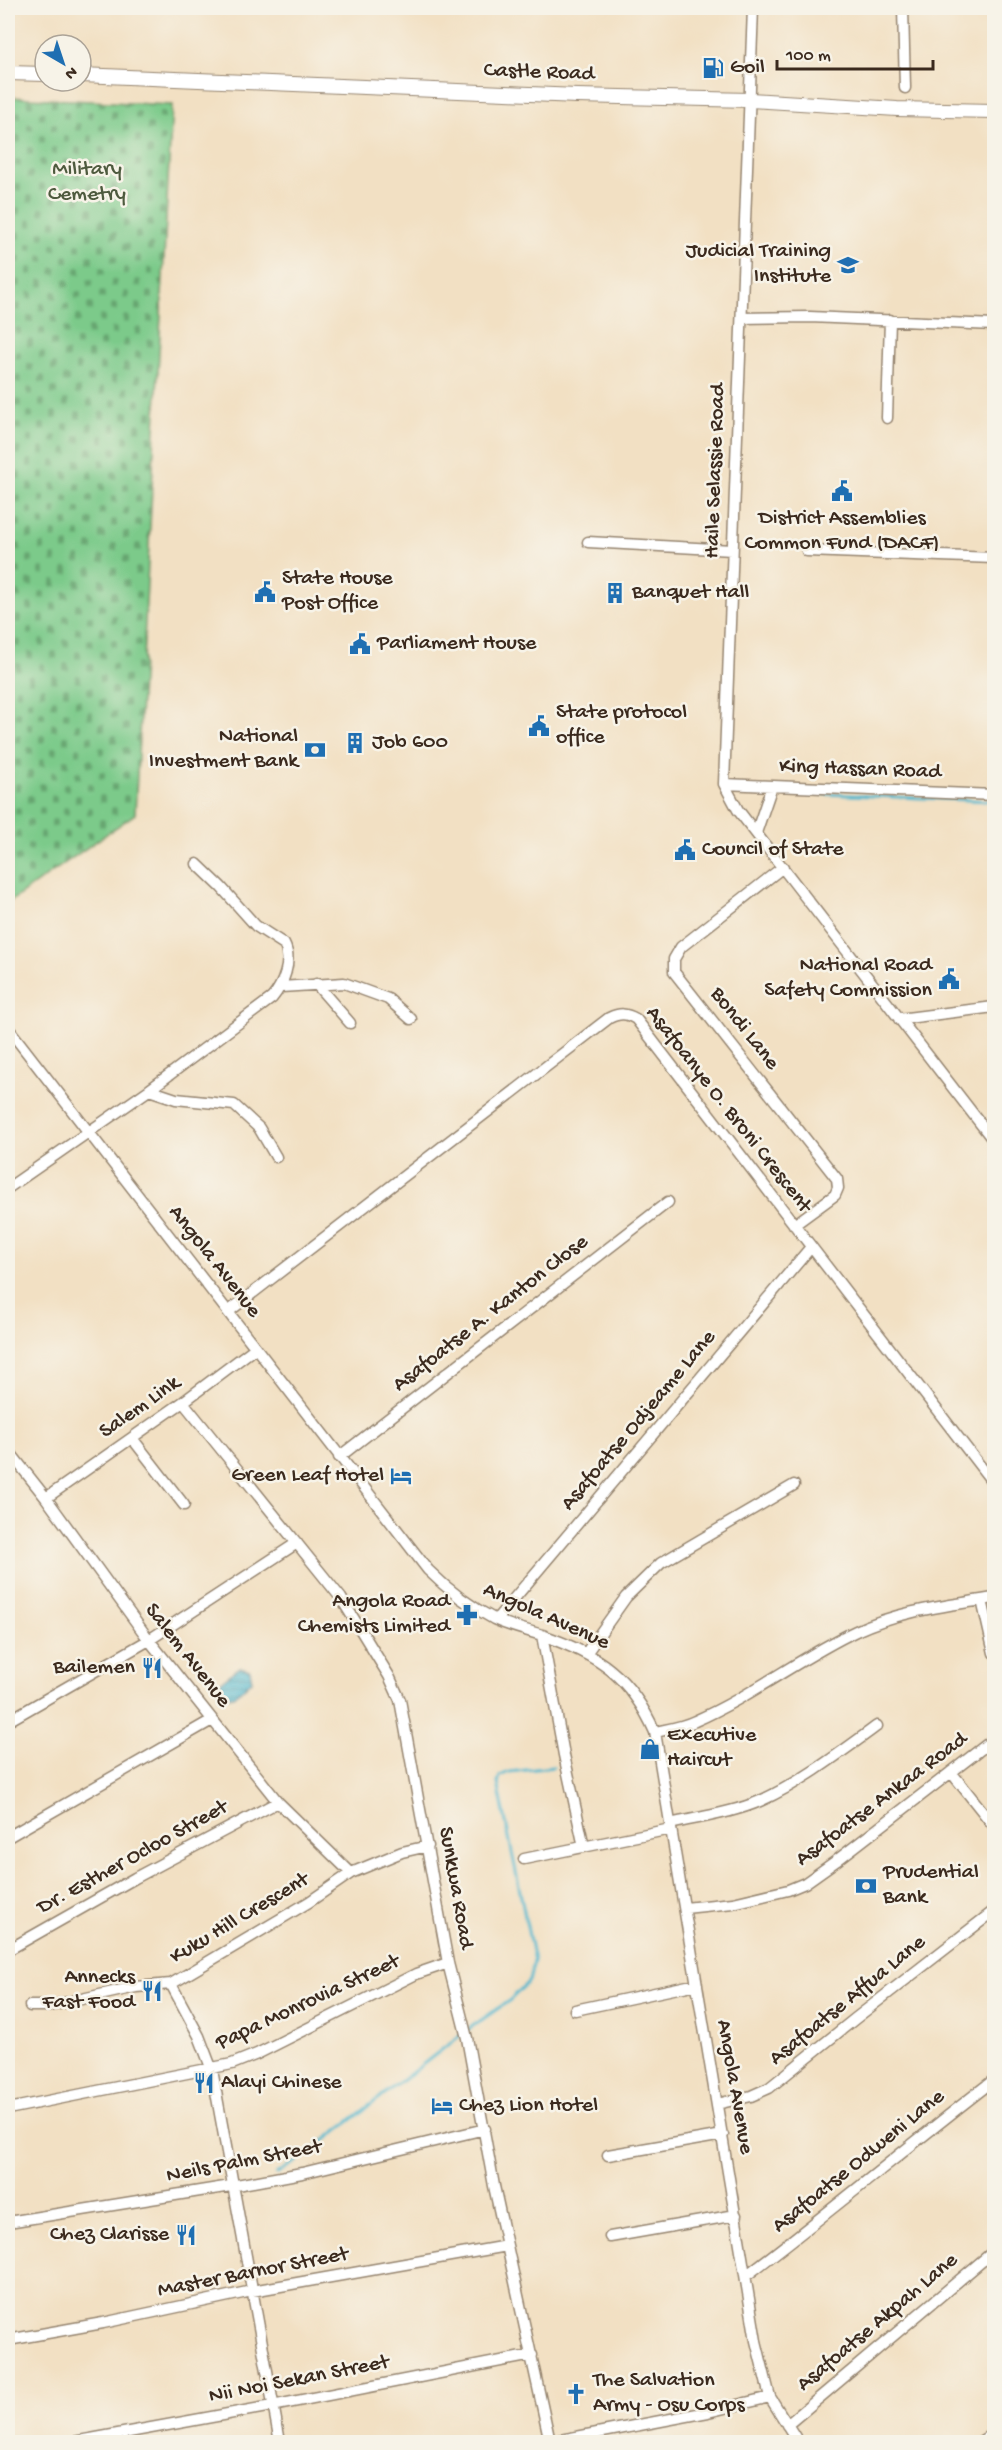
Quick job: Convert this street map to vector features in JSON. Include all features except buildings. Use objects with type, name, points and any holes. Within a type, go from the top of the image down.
[{"type":"main road","points":[[8,73],[33,74]]},
{"type":"main road","name":"Castle Road","points":[[93,76],[577,96],[750,100],[897,109],[994,111]]},
{"type":"street","name":"Haile Selassie Road","points":[[724,784],[753,8]]},
{"type":"street","points":[[903,8],[905,88]]},
{"type":"street","points":[[742,318],[810,317],[994,325]]},
{"type":"street","points":[[887,418],[890,320]]},
{"type":"street","points":[[588,542],[732,550]]},
{"type":"street","points":[[807,551],[994,558]]},
{"type":"street","points":[[724,784],[730,798],[756,833],[994,1141]]},
{"type":"street","name":"King Hassan Road","points":[[724,784],[994,795]]},
{"type":"street","points":[[756,833],[772,786]]},
{"type":"street","points":[[8,1188],[149,1090],[272,998],[281,987],[286,971],[284,944],[256,926],[197,864]]},
{"type":"street","name":"Bondi Lane","points":[[783,867],[681,947],[674,959],[674,972],[837,1179],[838,1188],[835,1195],[794,1225]]},
{"type":"street","points":[[281,987],[344,983],[388,999],[411,1019]]},
{"type":"street","points":[[316,984],[350,1023]]},
{"type":"street","points":[[899,1019],[994,1007]]},
{"type":"street","name":"Asafoanye O. Broni Crescent","points":[[228,1312],[609,1018],[628,1014],[636,1019],[994,1484]]},
{"type":"street","name":"Angola Avenue","points":[[8,1028],[428,1570],[471,1606],[496,1620],[587,1652],[608,1666],[624,1681],[645,1708],[656,1732],[747,2275],[756,2341],[770,2397],[798,2442]]},
{"type":"street","points":[[149,1090],[176,1099],[234,1105],[259,1128],[276,1157]]},
{"type":"street","name":"Asafoatse A. Kanton Close","points":[[339,1457],[668,1202]]},
{"type":"street","name":"Asafoatse Odjeame Lane","points":[[496,1620],[811,1247]]},
{"type":"street","name":"Salem Link","points":[[46,1498],[183,1402],[255,1348]]},
{"type":"street","name":"Sunkwa Road","points":[[183,1402],[341,1598],[389,1676],[400,1700],[448,1963],[465,2032],[507,2246],[550,2442]]},
{"type":"street","points":[[132,1438],[184,1505]]},
{"type":"street","name":"Salem Avenue","points":[[8,1450],[46,1498],[149,1640],[278,1802],[351,1873]]},
{"type":"street","points":[[587,1652],[626,1597],[661,1563],[794,1485]]},
{"type":"street","points":[[8,1721],[149,1640],[297,1543]]},
{"type":"street","points":[[656,1732],[694,1722],[824,1648],[880,1621],[924,1608],[994,1598]]},
{"type":"street","points":[[982,1600],[994,1653]]},
{"type":"street","points":[[542,1635],[584,1847]]},
{"type":"street","points":[[8,1837],[212,1720]]},
{"type":"street","points":[[524,1859],[670,1826],[759,1801],[827,1761],[877,1726]]},
{"type":"street","name":"Asafoatse Ankaa Road","points":[[685,1908],[733,1903],[788,1890],[805,1883],[837,1861],[994,1739]]},
{"type":"street","points":[[951,1772],[994,1826]]},
{"type":"street","name":"Dr. Esther Ocloo Street","points":[[8,1950],[278,1802]]},
{"type":"street","name":"Kuku Hill Crescent","points":[[30,2006],[50,2006],[136,1987],[171,1984],[309,1902],[351,1873],[402,1852],[428,1846]]},
{"type":"street","name":"Asafoatse Affua Lane","points":[[717,2103],[752,2096],[769,2088],[855,2018],[994,1911]]},
{"type":"street","name":"Papa Monrovia Street","points":[[8,2109],[212,2070],[257,2054],[416,1974],[448,1963]]},
{"type":"street","points":[[171,1984],[202,2043],[212,2070],[231,2186],[279,2442]]},
{"type":"street","points":[[575,2010],[697,1984]]},
{"type":"street","name":"Asafoatse Odweni Lane","points":[[747,2275],[994,2080]]},
{"type":"street","name":"Neils Palm Street","points":[[8,2222],[302,2173],[485,2129]]},
{"type":"street","points":[[608,2155],[723,2135]]},
{"type":"street","points":[[610,2237],[736,2215]]},
{"type":"street","name":"Master Barnor Street","points":[[8,2340],[103,2323],[252,2291],[507,2246]]},
{"type":"street","name":"Asafoatse Akpah Lane","points":[[787,2425],[994,2251]]},
{"type":"street","name":"Nii Noi Sekan Street","points":[[74,2442],[532,2355]]},
{"type":"street","points":[[550,2442],[708,2412],[770,2397]]},
{"type":"street","points":[[980,2442],[994,2433]]},
{"type":"green space","name":"Military Cemetry","points":[[8,97],[172,105],[135,814],[8,903]]},
{"type":"water","points":[[240,1667],[250,1670],[252,1681],[234,1696],[224,1695],[219,1689],[219,1683]]},
{"type":"waterway","points":[[777,792],[994,801]]},
{"type":"waterway","points":[[467,2030],[510,2000],[529,1981],[534,1961],[498,1783],[500,1776],[509,1772],[553,1767]]},
{"type":"waterway","points":[[276,2174],[306,2155],[462,2034]]},
{"type":"place","name":"Goil","points":[[713,68]]},
{"type":"place","name":"Judicial Training Institute","points":[[848,265]]},
{"type":"place","name":"District Assemblies Common Fund (DACF)","points":[[842,491]]},
{"type":"place","name":"State House Post Office","points":[[265,592]]},
{"type":"place","name":"Banquet Hall","points":[[615,593]]},
{"type":"place","name":"Parliament House","points":[[360,644]]},
{"type":"place","name":"State protocol office","points":[[539,726]]},
{"type":"place","name":"Job 600","points":[[355,743]]},
{"type":"place","name":"National Investment Bank","points":[[315,750]]},
{"type":"place","name":"Council of State","points":[[685,850]]},
{"type":"place","name":"National Road Safety Commission","points":[[949,979]]},
{"type":"place","name":"Green Leaf Hotel","points":[[401,1476]]},
{"type":"place","name":"Angola Road Chemists Limited","points":[[467,1615]]},
{"type":"place","name":"Bailemen","points":[[152,1668]]},
{"type":"place","name":"Executive Haircut","points":[[650,1749]]},
{"type":"place","name":"Prudential Bank","points":[[866,1886]]},
{"type":"place","name":"Annecks Fast Food","points":[[152,1991]]},
{"type":"place","name":"Alayi Chinese","points":[[204,2083]]},
{"type":"place","name":"Chez Lion Hotel","points":[[442,2106]]},
{"type":"place","name":"Chez Clarisse","points":[[186,2235]]},
{"type":"place","name":"The Salvation Army - Osu Corps","points":[[576,2394]]}]
